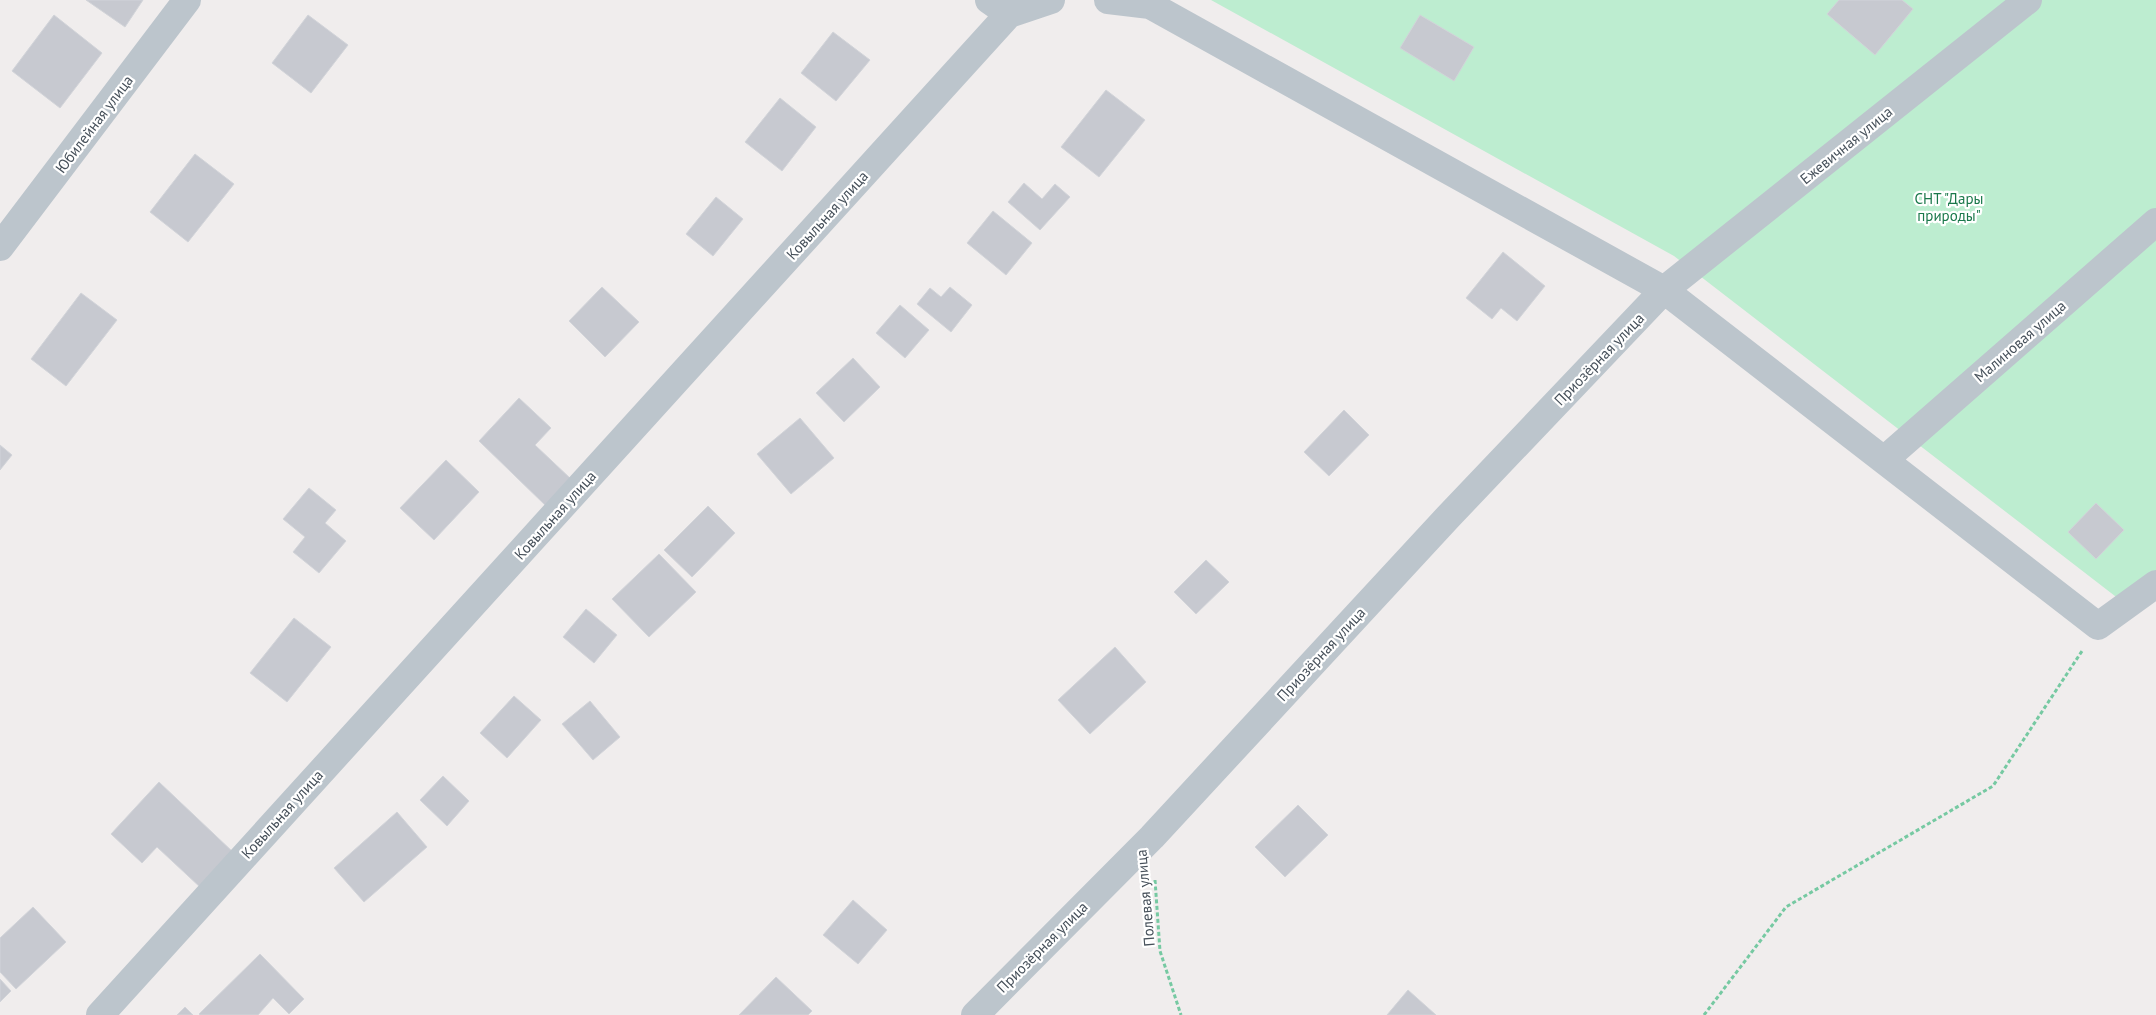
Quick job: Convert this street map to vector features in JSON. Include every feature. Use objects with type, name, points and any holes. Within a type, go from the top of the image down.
[{"type":"street","name":"Юбилейная улица","points":[[0,247],[187,0]]},
{"type":"street","points":[[999,7],[1051,0]]},
{"type":"street","points":[[1108,0],[1150,5],[1664,290],[2098,626],[2156,584]]},
{"type":"street","name":"Ежевичная улица","points":[[1664,290],[2028,0]]},
{"type":"street","name":"Ковыльная улица","points":[[100,1015],[999,7]]},
{"type":"street","name":"Малиновая улица","points":[[1884,460],[2156,222]]},
{"type":"street","name":"Приозёрная улица","points":[[975,1015],[1152,837],[1448,517],[1664,290]]},
{"type":"path","points":[[1704,1015],[1786,907],[1993,786],[2098,626]]},
{"type":"path","name":"Полевая улица","points":[[1152,837],[1160,952],[1182,1015]]},
{"type":"green space","name":"СНТ \"Дары природы\"","points":[[1211,0],[2156,0],[2156,580],[2124,603],[1674,256]]},
{"type":"building","points":[[86,0],[143,0],[125,27]]},
{"type":"building","points":[[1839,0],[1902,0],[1913,9],[1875,55],[1827,14]]},
{"type":"building","points":[[54,15],[102,53],[60,108],[12,71]]},
{"type":"building","points":[[308,15],[348,45],[311,93],[272,63]]},
{"type":"building","points":[[1420,15],[1474,47],[1454,81],[1400,48]]},
{"type":"building","points":[[833,32],[870,60],[836,101],[801,73]]},
{"type":"building","points":[[1106,90],[1145,120],[1099,177],[1061,147]]},
{"type":"building","points":[[780,98],[816,127],[782,171],[745,142]]},
{"type":"building","points":[[195,154],[234,184],[188,242],[150,212]]},
{"type":"building","points":[[1024,183],[1042,199],[1055,184],[1070,197],[1040,230],[1008,202]]},
{"type":"building","points":[[716,197],[743,219],[713,256],[686,234]]},
{"type":"building","points":[[993,211],[1032,243],[1006,275],[967,243]]},
{"type":"building","points":[[1503,252],[1545,286],[1517,321],[1501,308],[1492,319],[1466,298]]},
{"type":"building","points":[[602,287],[639,322],[605,357],[569,321]]},
{"type":"building","points":[[950,287],[972,305],[951,332],[917,304],[930,288],[941,297]]},
{"type":"building","points":[[81,293],[117,320],[66,386],[31,359]]},
{"type":"building","points":[[900,305],[929,330],[905,358],[876,333]]},
{"type":"building","points":[[853,358],[880,387],[844,422],[816,393]]},
{"type":"building","points":[[519,398],[551,428],[535,445],[571,479],[546,506],[479,441]]},
{"type":"building","points":[[1344,410],[1369,435],[1329,476],[1304,452]]},
{"type":"building","points":[[800,418],[834,458],[791,494],[757,454]]},
{"type":"building","points":[[0,445],[12,455],[0,470]]},
{"type":"building","points":[[446,460],[479,492],[434,540],[400,508]]},
{"type":"building","points":[[309,488],[336,510],[325,523],[346,541],[319,573],[293,552],[305,537],[283,519]]},
{"type":"building","points":[[2096,503],[2124,530],[2096,559],[2068,532]]},
{"type":"building","points":[[708,506],[735,533],[692,577],[664,550]]},
{"type":"building","points":[[659,554],[696,592],[649,637],[612,599]]},
{"type":"building","points":[[1206,560],[1229,582],[1196,614],[1174,592]]},
{"type":"building","points":[[586,609],[617,635],[594,663],[563,637]]},
{"type":"building","points":[[294,618],[331,647],[287,702],[250,673]]},
{"type":"building","points":[[1115,647],[1146,682],[1090,734],[1058,700]]},
{"type":"building","points":[[514,696],[541,720],[507,758],[480,733]]},
{"type":"building","points":[[590,701],[620,737],[593,760],[562,724]]},
{"type":"building","points":[[443,776],[469,801],[447,826],[420,800]]},
{"type":"building","points":[[159,782],[234,853],[201,888],[157,847],[142,863],[111,834]]},
{"type":"building","points":[[1298,805],[1328,835],[1285,877],[1255,847]]},
{"type":"building","points":[[397,812],[427,847],[364,902],[334,868]]},
{"type":"building","points":[[853,900],[887,930],[858,964],[823,935]]},
{"type":"building","points":[[33,907],[66,942],[16,989],[0,972],[0,938]]},
{"type":"building","points":[[260,954],[304,999],[289,1014],[273,998],[258,1015],[199,1014]]},
{"type":"building","points":[[776,977],[812,1011],[808,1015],[739,1015]]},
{"type":"building","points":[[0,979],[11,991],[0,1002]]},
{"type":"building","points":[[1408,990],[1436,1015],[1387,1015]]},
{"type":"building","points":[[185,1007],[193,1015],[177,1015]]}]
